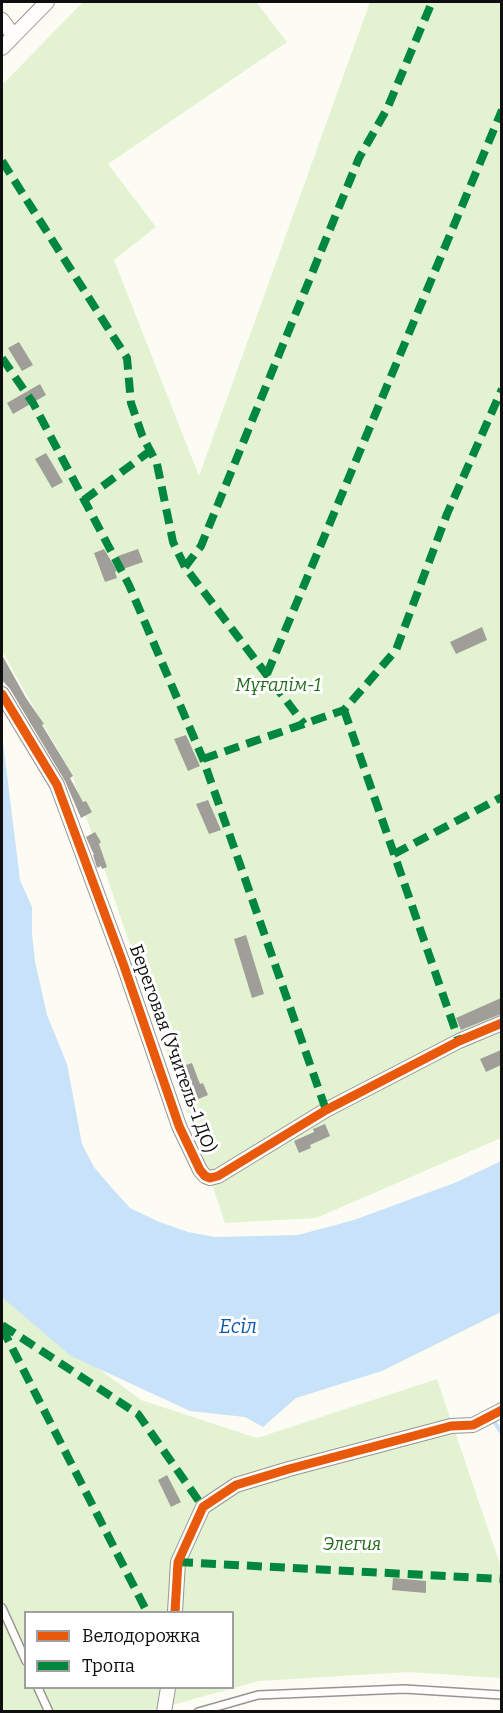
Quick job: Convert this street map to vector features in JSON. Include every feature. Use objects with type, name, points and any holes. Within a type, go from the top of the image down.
[{"type":"street","points":[[2,48],[47,2]]},
{"type":"street","points":[[2,20],[13,35]]},
{"type":"street","name":"Береговая (Учитель-1 ДО)","points":[[2,694],[57,785],[124,966],[179,1126],[205,1176],[210,1179],[218,1176],[326,1110],[459,1041],[501,1023]]},
{"type":"street","points":[[174,1611],[178,1563],[203,1507],[236,1485],[451,1426],[473,1425],[501,1410]]},
{"type":"street","points":[[165,1712],[168,1689]]},
{"type":"lane","points":[[2,1608],[24,1656]]},
{"type":"lane","points":[[38,1689],[49,1712]]},
{"type":"lane","points":[[198,1712],[258,1695],[404,1689],[501,1695]]},
{"type":"green space","name":"Мұғалім-1","points":[[83,2],[256,2],[287,42],[108,164],[156,227],[114,260],[199,476],[370,2],[501,2],[501,1138],[316,1218],[225,1223],[72,775],[2,651],[2,85]]},
{"type":"green space","name":"Элегия","points":[[2,1297],[141,1400],[257,1438],[437,1379],[501,1567],[501,1678],[408,1672],[259,1681],[234,1688],[234,1611],[24,1611],[24,1689],[230,1689],[150,1711],[2,1711]]},
{"type":"water","name":"Есіл","points":[[2,734],[20,880],[32,907],[35,961],[47,1015],[67,1064],[82,1144],[94,1167],[111,1187],[130,1208],[188,1232],[215,1237],[298,1235],[354,1220],[457,1182],[501,1161],[501,1312],[382,1371],[296,1398],[263,1427],[245,1417],[190,1411],[71,1356],[4,1299],[2,1296]]},
{"type":"building","points":[[19,342],[33,365],[22,371],[8,348]]},
{"type":"building","points":[[40,384],[46,395],[13,414],[7,403]]},
{"type":"building","points":[[46,453],[63,482],[52,488],[35,459]]},
{"type":"building","points":[[104,549],[117,571],[115,572],[117,578],[105,582],[94,553]]},
{"type":"building","points":[[138,549],[143,562],[123,569],[118,556]]},
{"type":"building","points":[[482,627],[487,640],[456,654],[450,642]]},
{"type":"building","points":[[2,655],[73,776],[70,778],[83,802],[86,801],[92,812],[81,818],[65,781],[10,689],[2,680]]},
{"type":"building","points":[[186,735],[200,766],[188,771],[174,739]]},
{"type":"building","points":[[208,800],[221,830],[209,834],[196,804]]},
{"type":"building","points":[[95,832],[101,842],[99,844],[107,867],[102,869],[101,866],[97,868],[86,837]]},
{"type":"building","points":[[246,935],[264,994],[252,998],[234,939]]},
{"type":"building","points":[[501,998],[501,1014],[461,1030],[456,1018]]},
{"type":"building","points":[[501,1050],[501,1065],[486,1072],[480,1059]]},
{"type":"building","points":[[192,1063],[200,1084],[203,1083],[208,1095],[196,1100],[188,1078],[185,1079],[180,1067]]},
{"type":"building","points":[[325,1124],[330,1136],[299,1153],[294,1141]]},
{"type":"building","points":[[167,1475],[181,1502],[171,1507],[158,1480]]},
{"type":"building","points":[[393,1578],[426,1581],[426,1593],[392,1590]]},
{"type":"waterway","points":[[495,1423],[502,1433]]},
{"type":"marked path","points":[[185,567],[201,546],[359,158],[387,109],[432,2]]},
{"type":"marked path","points":[[267,674],[502,110]]},
{"type":"marked path","points":[[2,161],[127,358],[131,403],[142,435],[157,464],[173,542],[185,567],[304,724]]},
{"type":"marked path","points":[[2,358],[33,403],[129,585],[203,759],[326,1110]]},
{"type":"marked path","points":[[203,759],[344,710],[396,650],[447,514],[502,389]]},
{"type":"marked path","points":[[84,500],[150,451]]},
{"type":"marked path","points":[[344,710],[459,1041]]},
{"type":"marked path","points":[[394,854],[502,797]]},
{"type":"marked path","points":[[2,1325],[138,1414],[203,1507]]},
{"type":"marked path","points":[[2,1328],[146,1611]]},
{"type":"marked path","points":[[178,1562],[502,1579]]},
{"type":"cycle path","points":[[2,694],[57,785],[124,966],[179,1126],[205,1176],[210,1178],[218,1176],[326,1110],[459,1041],[502,1023]]},
{"type":"cycle path","points":[[175,1611],[178,1562],[203,1507],[236,1485],[451,1426],[473,1425],[502,1410]]}]
